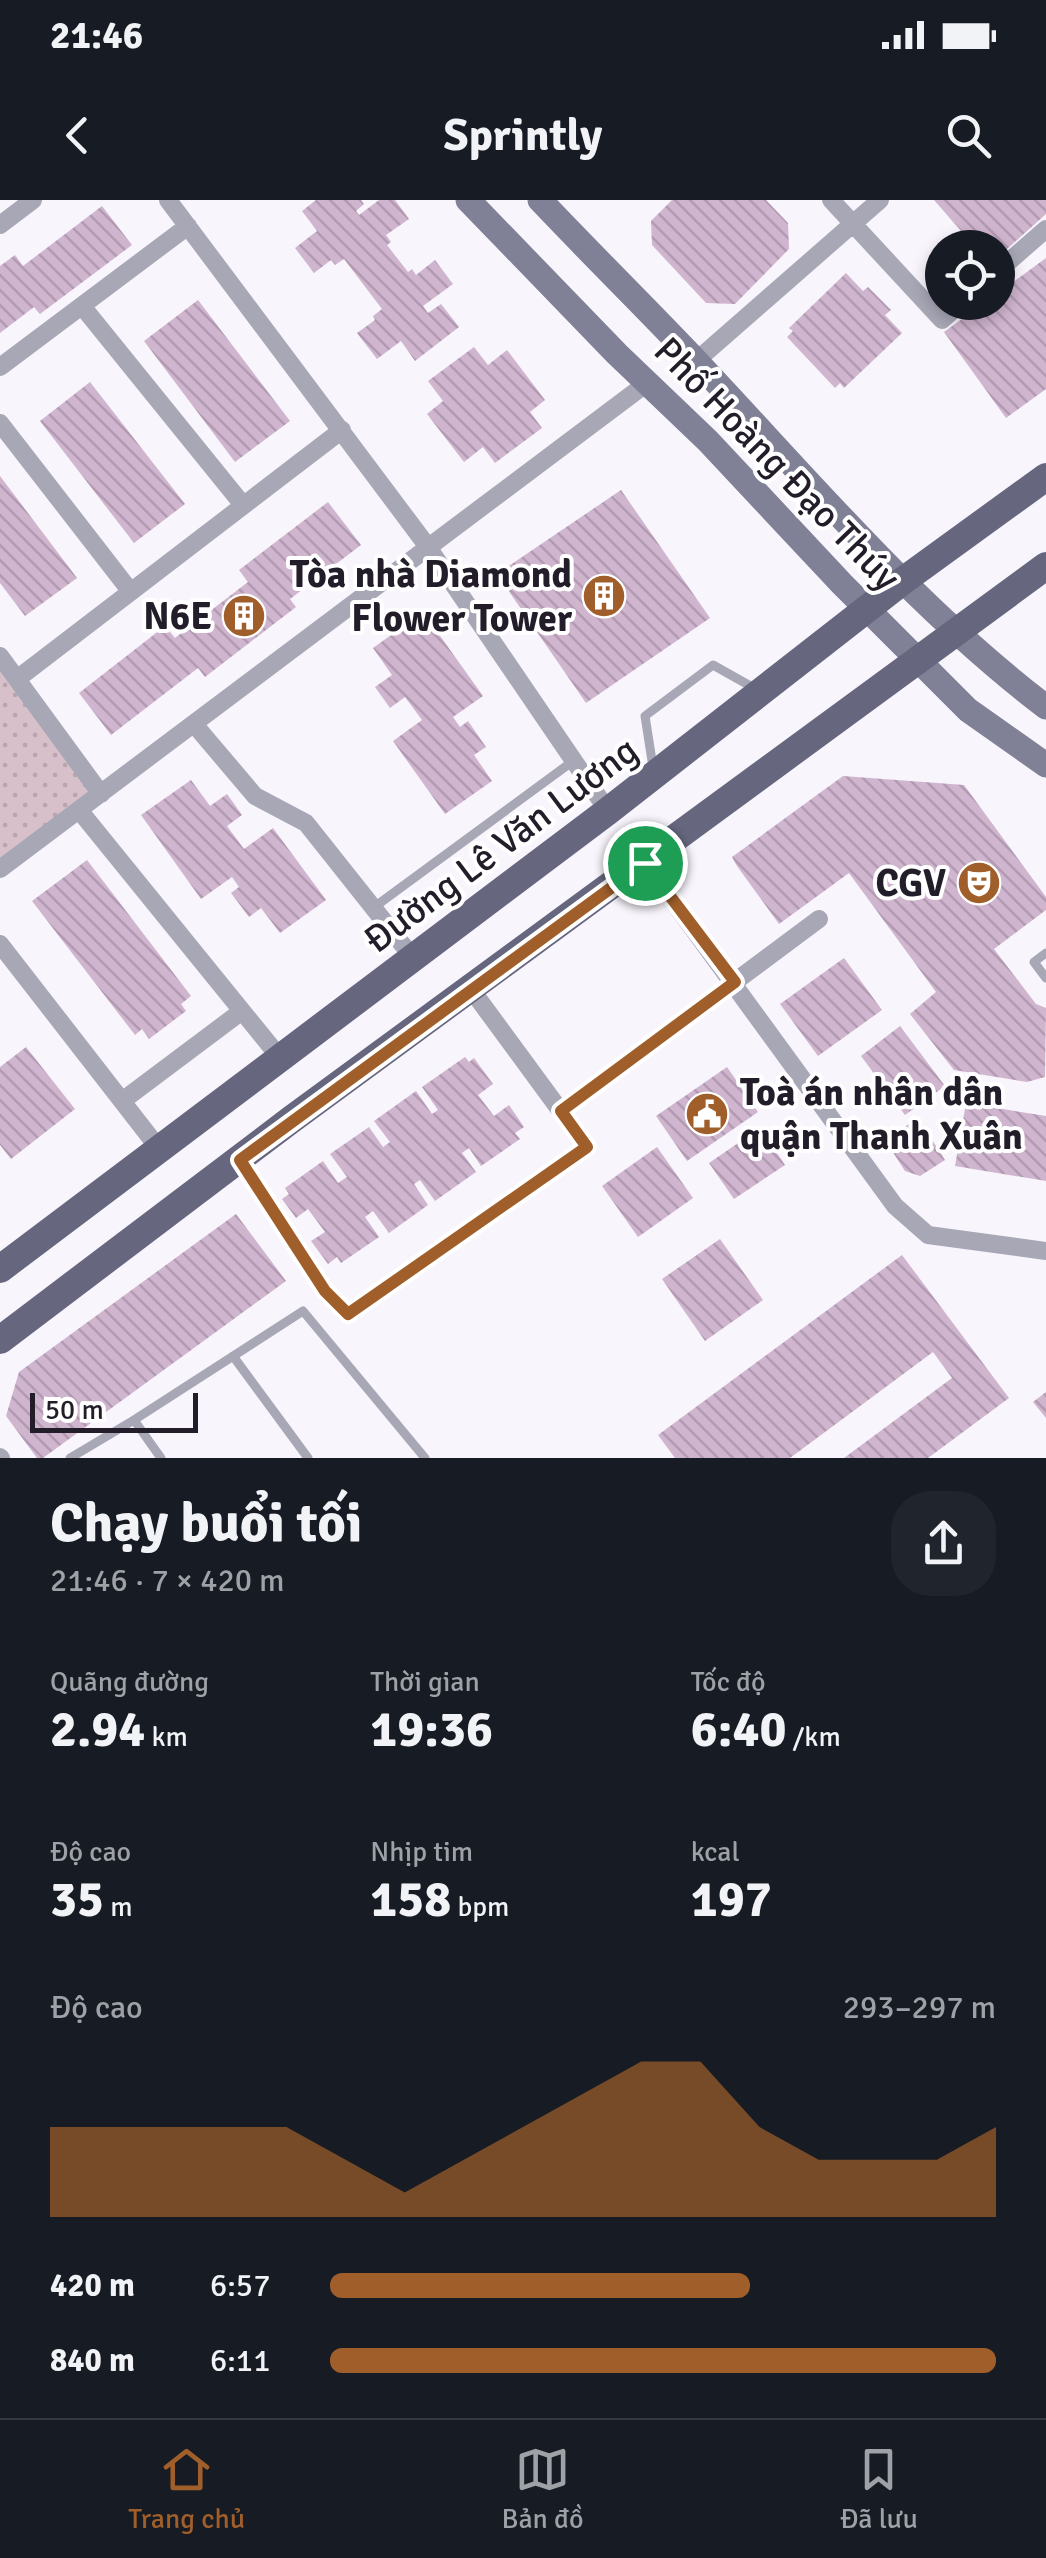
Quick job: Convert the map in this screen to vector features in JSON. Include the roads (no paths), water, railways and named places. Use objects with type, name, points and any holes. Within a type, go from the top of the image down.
[{"type":"main road","name":"Phố Hoàng Đạo Thúy","points":[[468,200],[968,710],[1046,764]]},
{"type":"main road","name":"Phố Hoàng Đạo Thúy","points":[[540,200],[874,552],[990,664],[1046,708]]},
{"type":"main road","name":"Đường Lê Văn Lương","points":[[0,1269],[414,959],[904,580],[1046,477]]},
{"type":"main road","points":[[0,1340],[1046,566]]},
{"type":"street","points":[[0,225],[33,200]]},
{"type":"street","points":[[168,200],[428,547],[608,811]]},
{"type":"street","points":[[831,200],[925,301]]},
{"type":"street","points":[[696,361],[880,200]]},
{"type":"street","points":[[0,367],[188,226]]},
{"type":"street","points":[[1015,256],[1046,229]]},
{"type":"street","points":[[82,306],[244,505]]},
{"type":"street","points":[[0,870],[647,383]]},
{"type":"street","points":[[0,422],[131,592]]},
{"type":"street","points":[[18,679],[342,430]]},
{"type":"street","points":[[0,656],[101,794]]},
{"type":"street","points":[[194,724],[255,796],[306,823],[414,959]]},
{"type":"street","points":[[79,810],[280,1059]]},
{"type":"street","points":[[645,863],[895,1206],[928,1235],[1046,1251]]},
{"type":"street","points":[[561,1111],[819,919]]},
{"type":"street","points":[[0,944],[160,1150]]},
{"type":"street","points":[[471,989],[587,1147]]},
{"type":"street","points":[[122,1102],[242,1011]]},
{"type":"lane","points":[[655,775],[645,716],[713,665],[761,692]]},
{"type":"lane","points":[[373,908],[574,761]]},
{"type":"lane","points":[[1046,953],[1034,962],[1046,978]]},
{"type":"lane","points":[[240,1160],[325,1291],[348,1314],[587,1147]]},
{"type":"lane","points":[[70,1458],[303,1311],[425,1458]]},
{"type":"lane","points":[[234,1356],[308,1458]]},
{"type":"lane","points":[[134,1420],[161,1458]]},
{"type":"place","name":"Tòa nhà Diamond Flower Tower","points":[[604,596]]},
{"type":"place","name":"N6E","points":[[244,616]]},
{"type":"place","name":"CGV","points":[[979,883]]},
{"type":"place","name":"Toà án nhân dân quận Thanh Xuân","points":[[707,1114]]}]
